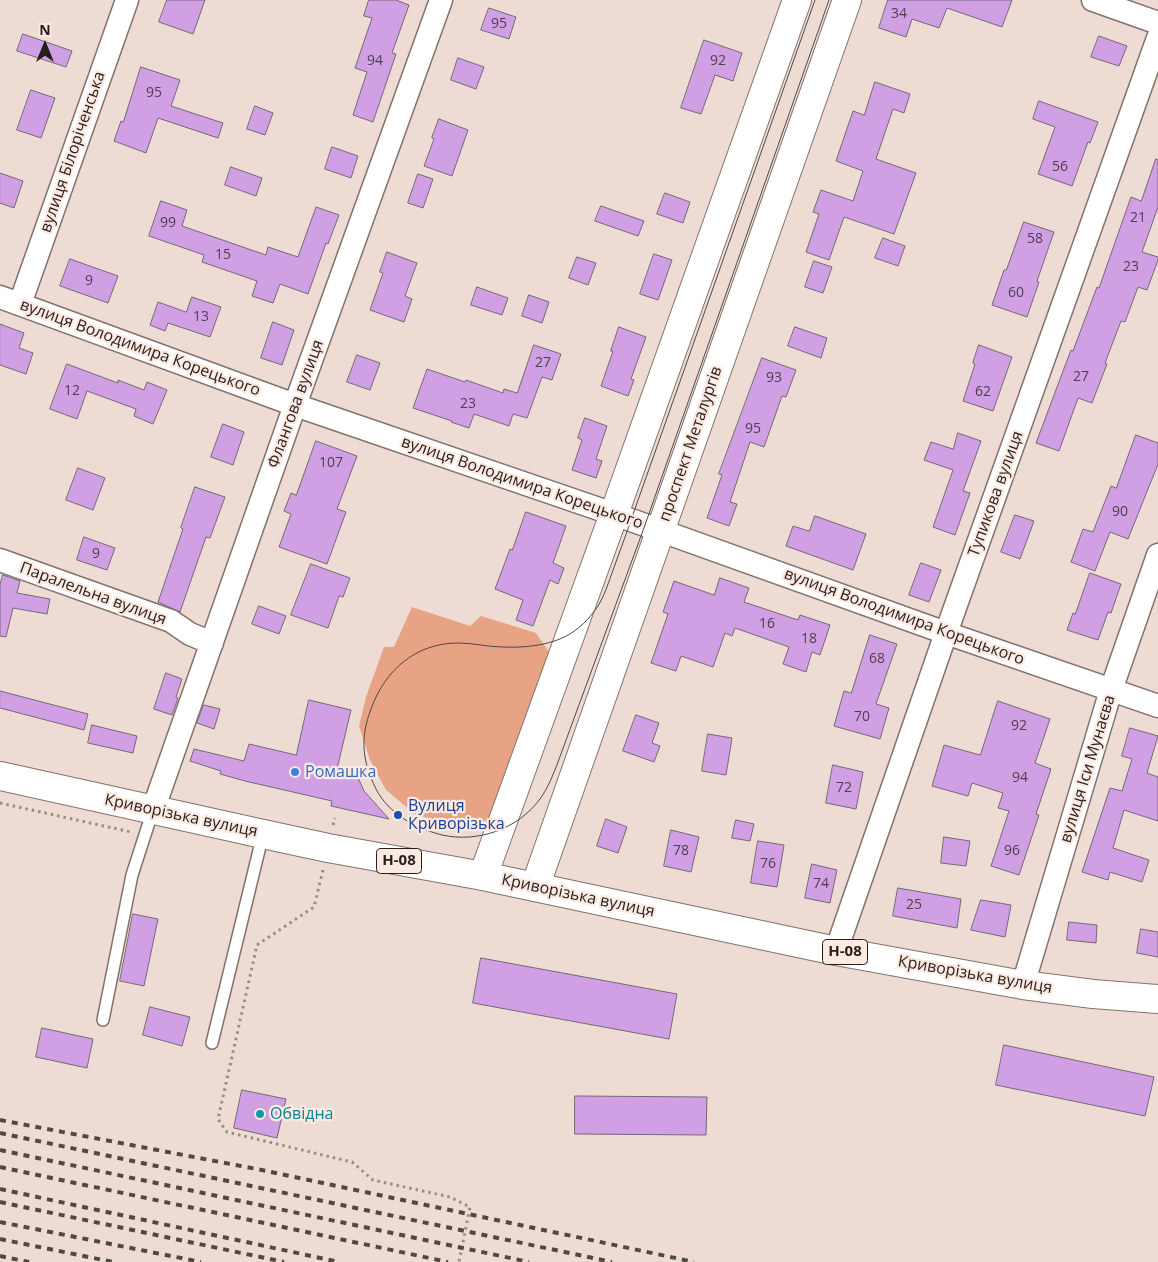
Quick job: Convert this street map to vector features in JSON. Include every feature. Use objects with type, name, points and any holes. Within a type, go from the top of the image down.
[{"type":"main road","points":[[483,876],[797,0]]},
{"type":"main road","name":"проспект Металургів","points":[[536,888],[847,0]]},
{"type":"main road","name":"Криворізька вулиця","points":[[0,776],[149,822],[263,834],[328,848],[483,876],[836,951],[1023,985],[1093,994],[1158,999]]},
{"type":"street","name":"вулиця Білоріченська","points":[[10,300],[127,0]]},
{"type":"street","name":"Флангова вулиця","points":[[149,822],[295,405],[441,0]]},
{"type":"street","points":[[1093,0],[1158,23]]},
{"type":"street","name":"Тупикова вулиця","points":[[836,951],[946,633],[1158,38]]},
{"type":"street","name":"вулиця Володимира Корецького","points":[[10,300],[295,405],[661,530],[946,633],[1158,706]]},
{"type":"street","name":"вулиця Іси Мунаєва","points":[[1023,985],[1111,690],[1158,555]]},
{"type":"street","name":"Паралельна вулиця","points":[[0,560],[171,621],[190,634],[212,643]]},
{"type":"lane","points":[[103,1020],[132,875],[149,822]]},
{"type":"lane","points":[[212,1043],[263,834]]},
{"type":"path","points":[[0,803],[149,822]]},
{"type":"path","points":[[322,873],[314,907],[257,945],[218,1119],[227,1132],[352,1162],[373,1180],[450,1196],[470,1207],[459,1262]]},
{"type":"shaded area","points":[[412,607],[470,626],[481,616],[536,633],[549,652],[489,820],[454,826],[415,814],[386,790],[370,760],[359,726],[366,697],[384,647],[394,647]]},
{"type":"building","points":[[167,0],[205,0],[193,34],[159,22]]},
{"type":"building","points":[[369,0],[396,0],[409,5],[392,53],[396,54],[373,122],[353,115],[367,72],[355,68],[372,18],[364,16]]},
{"type":"building","points":[[888,0],[1012,0],[1002,27],[947,8],[939,28],[912,19],[906,37],[879,28]]},
{"type":"building","points":[[489,8],[516,17],[509,39],[481,30]]},
{"type":"building","points":[[23,34],[72,51],[66,67],[17,51]]},
{"type":"building","points":[[1099,36],[1127,46],[1119,66],[1091,57]]},
{"type":"building","points":[[704,40],[742,53],[733,81],[715,75],[701,114],[681,108]]},
{"type":"building","points":[[458,58],[484,67],[476,89],[451,80]]},
{"type":"building","points":[[141,67],[180,80],[171,106],[223,123],[218,138],[158,118],[146,153],[114,141],[121,121],[123,122]]},
{"type":"building","points":[[875,82],[910,94],[904,113],[893,109],[876,159],[916,173],[894,234],[844,217],[829,260],[806,252],[819,214],[813,212],[821,190],[853,201],[863,171],[836,161],[853,111],[864,115]]},
{"type":"building","points":[[31,90],[55,98],[41,138],[17,130]]},
{"type":"building","points":[[1039,101],[1098,122],[1090,143],[1088,142],[1072,186],[1038,174],[1055,127],[1033,119]]},
{"type":"building","points":[[255,106],[273,113],[265,135],[247,129]]},
{"type":"building","points":[[439,119],[468,130],[452,176],[424,166]]},
{"type":"building","points":[[332,147],[358,156],[351,178],[325,169]]},
{"type":"building","points":[[1156,159],[1158,160],[1158,207],[1142,252],[1158,257],[1158,260],[1147,290],[1138,287],[1125,322],[1121,321],[1092,403],[1078,398],[1059,451],[1036,443],[1071,350],[1073,351],[1097,287],[1099,288],[1131,197],[1141,201]]},
{"type":"building","points":[[231,167],[262,178],[256,196],[225,185]]},
{"type":"building","points":[[0,173],[23,181],[14,208],[0,203]]},
{"type":"building","points":[[418,174],[433,179],[423,208],[408,203]]},
{"type":"building","points":[[665,193],[690,202],[683,223],[657,214]]},
{"type":"building","points":[[161,201],[187,210],[182,226],[266,255],[268,247],[298,257],[316,207],[339,215],[328,244],[326,243],[308,294],[280,284],[273,303],[252,296],[257,281],[202,262],[204,255],[149,236]]},
{"type":"building","points":[[601,206],[644,221],[638,236],[595,221]]},
{"type":"building","points":[[1024,222],[1054,232],[1027,317],[992,305]]},
{"type":"building","points":[[883,238],[905,246],[898,266],[875,258]]},
{"type":"building","points":[[387,252],[417,263],[405,296],[412,299],[404,322],[370,310],[383,273],[380,272]]},
{"type":"building","points":[[654,254],[672,260],[658,300],[640,294]]},
{"type":"building","points":[[577,257],[596,263],[588,285],[569,278]]},
{"type":"building","points":[[70,259],[118,276],[108,303],[60,286]]},
{"type":"building","points":[[814,261],[832,267],[823,293],[805,287]]},
{"type":"building","points":[[477,287],[508,298],[502,315],[471,305]]},
{"type":"building","points":[[529,295],[549,302],[542,323],[522,316]]},
{"type":"building","points":[[192,297],[221,307],[210,337],[168,323],[165,331],[150,325],[158,302],[186,312]]},
{"type":"building","points":[[273,322],[294,330],[282,365],[261,358]]},
{"type":"building","points":[[0,324],[24,333],[19,348],[33,353],[26,374],[0,365]]},
{"type":"building","points":[[619,327],[646,337],[631,379],[634,380],[628,396],[601,386]]},
{"type":"building","points":[[795,327],[827,338],[821,358],[788,346]]},
{"type":"building","points":[[534,345],[561,354],[552,380],[542,377],[527,418],[513,414],[509,426],[474,414],[469,428],[413,408],[427,369],[503,393],[504,389],[517,393]]},
{"type":"building","points":[[979,345],[1012,357],[993,411],[963,401]]},
{"type":"building","points":[[357,355],[380,363],[370,390],[347,382]]},
{"type":"building","points":[[762,358],[796,370],[786,397],[782,396],[764,447],[750,442],[730,502],[737,504],[729,526],[707,518],[722,475],[719,474]]},
{"type":"building","points":[[67,364],[118,383],[118,380],[144,390],[147,382],[167,390],[153,424],[134,416],[136,409],[87,391],[77,419],[50,409]]},
{"type":"building","points":[[585,418],[607,426],[596,459],[602,461],[596,478],[572,470],[582,440],[578,438]]},
{"type":"building","points":[[223,424],[244,432],[233,465],[211,457]]},
{"type":"building","points":[[958,433],[981,441],[963,491],[970,493],[955,535],[933,527],[953,470],[924,460],[931,442],[953,449]]},
{"type":"building","points":[[1136,435],[1158,443],[1158,464],[1128,539],[1110,532],[1095,571],[1071,562],[1083,529],[1093,532],[1111,486],[1116,488]]},
{"type":"building","points":[[316,441],[357,456],[337,509],[346,512],[327,564],[279,547],[291,514],[284,511],[291,493],[296,495]]},
{"type":"building","points":[[78,468],[105,478],[93,510],[66,500]]},
{"type":"building","points":[[195,487],[225,497],[210,538],[206,537],[180,612],[158,602]]},
{"type":"building","points":[[526,512],[566,526],[553,563],[564,568],[558,584],[550,580],[533,626],[516,620],[523,600],[495,589]]},
{"type":"building","points":[[1015,515],[1034,521],[1020,559],[1001,552]]},
{"type":"building","points":[[815,516],[866,534],[853,570],[786,546],[793,526],[809,531]]},
{"type":"building","points":[[84,537],[115,548],[107,570],[77,560]]},
{"type":"building","points":[[921,563],[941,570],[929,602],[909,595]]},
{"type":"building","points":[[311,564],[350,578],[343,597],[339,596],[328,628],[291,615]]},
{"type":"building","points":[[1090,573],[1121,584],[1111,613],[1108,612],[1098,640],[1067,630]]},
{"type":"building","points":[[3,575],[20,581],[17,593],[50,599],[47,614],[13,608],[6,637],[0,636],[0,585]]},
{"type":"building","points":[[720,578],[749,588],[744,602],[798,620],[800,615],[830,625],[820,655],[812,652],[806,672],[783,664],[789,647],[735,628],[732,636],[725,633],[713,667],[681,656],[676,671],[651,663],[668,614],[663,612],[674,581],[714,595]]},
{"type":"building","points":[[259,606],[286,616],[279,634],[252,624]]},
{"type":"building","points":[[870,635],[897,644],[876,704],[889,708],[880,739],[834,726],[844,691],[851,693]]},
{"type":"building","points":[[166,673],[182,679],[172,715],[154,709]]},
{"type":"building","points":[[0,691],[88,714],[84,730],[0,708]]},
{"type":"building","points":[[309,700],[351,710],[337,769],[356,773],[364,791],[389,819],[331,806],[332,801],[220,774],[221,771],[190,761],[194,749],[244,761],[249,744],[296,755]]},
{"type":"building","points":[[998,701],[1050,719],[1035,763],[1051,769],[1036,814],[1039,815],[1019,875],[991,866],[1009,811],[998,808],[1003,793],[972,783],[968,796],[932,786],[944,745],[980,755]]},
{"type":"building","points":[[204,705],[220,709],[214,729],[197,723]]},
{"type":"building","points":[[636,715],[659,723],[652,743],[660,746],[654,762],[623,751]]},
{"type":"building","points":[[92,725],[137,736],[133,753],[88,743]]},
{"type":"building","points":[[1130,728],[1158,736],[1147,773],[1158,777],[1158,821],[1124,810],[1113,848],[1149,860],[1142,882],[1110,872],[1108,880],[1082,872],[1110,788],[1122,791],[1132,759],[1122,756]]},
{"type":"building","points":[[708,734],[732,738],[726,775],[702,771]]},
{"type":"building","points":[[833,765],[863,772],[856,809],[826,803]]},
{"type":"building","points":[[606,819],[627,827],[618,853],[597,846]]},
{"type":"building","points":[[736,820],[754,824],[750,841],[732,838]]},
{"type":"building","points":[[671,830],[699,837],[691,872],[664,866]]},
{"type":"building","points":[[944,837],[970,841],[966,866],[941,863]]},
{"type":"building","points":[[758,841],[784,845],[777,887],[751,883]]},
{"type":"building","points":[[812,864],[837,870],[830,903],[805,898]]},
{"type":"building","points":[[898,888],[961,899],[957,928],[893,916]]},
{"type":"building","points":[[981,900],[1011,905],[1005,937],[971,930]]},
{"type":"building","points":[[133,914],[158,919],[144,986],[120,981]]},
{"type":"building","points":[[1069,922],[1097,925],[1096,943],[1067,940]]},
{"type":"building","points":[[1141,929],[1158,932],[1158,957],[1137,953]]},
{"type":"building","points":[[481,958],[677,994],[669,1039],[473,1003]]},
{"type":"building","points":[[150,1007],[190,1017],[182,1046],[143,1035]]},
{"type":"building","points":[[42,1028],[93,1039],[87,1068],[36,1057]]},
{"type":"building","points":[[1004,1045],[1154,1077],[1145,1116],[996,1085]]},
{"type":"building","name":"Обвідна","points":[[242,1090],[286,1099],[277,1138],[234,1128]]},
{"type":"building","points":[[575,1096],[707,1097],[706,1135],[575,1134]]},
{"type":"tram line","points":[[815,0],[606,589],[596,610],[576,630],[549,643],[512,647],[458,643],[443,644],[429,648],[404,661],[385,682],[377,695],[365,730],[365,759],[371,779],[381,798],[395,813],[413,824],[442,835],[456,837],[483,835],[509,826],[520,818],[540,799],[548,786],[645,525],[829,0]]},
{"type":"railway","points":[[0,1120],[262,1170],[694,1262]]},
{"type":"railway","points":[[0,1133],[612,1262]]},
{"type":"railway","points":[[0,1150],[529,1262]]},
{"type":"railway","points":[[0,1167],[448,1262]]},
{"type":"railway","points":[[0,1189],[339,1262]]},
{"type":"railway","points":[[0,1202],[284,1262]]},
{"type":"railway","points":[[0,1222],[201,1262]]},
{"type":"railway","points":[[0,1239],[113,1262]]},
{"type":"railway","points":[[0,1256],[29,1262]]},
{"type":"place","name":"Ромашка","points":[[295,772]]},
{"type":"place","name":"Вулиця Криворізька","points":[[398,815]]},
{"type":"place","name":"Обвідна","points":[[260,1114]]}]
